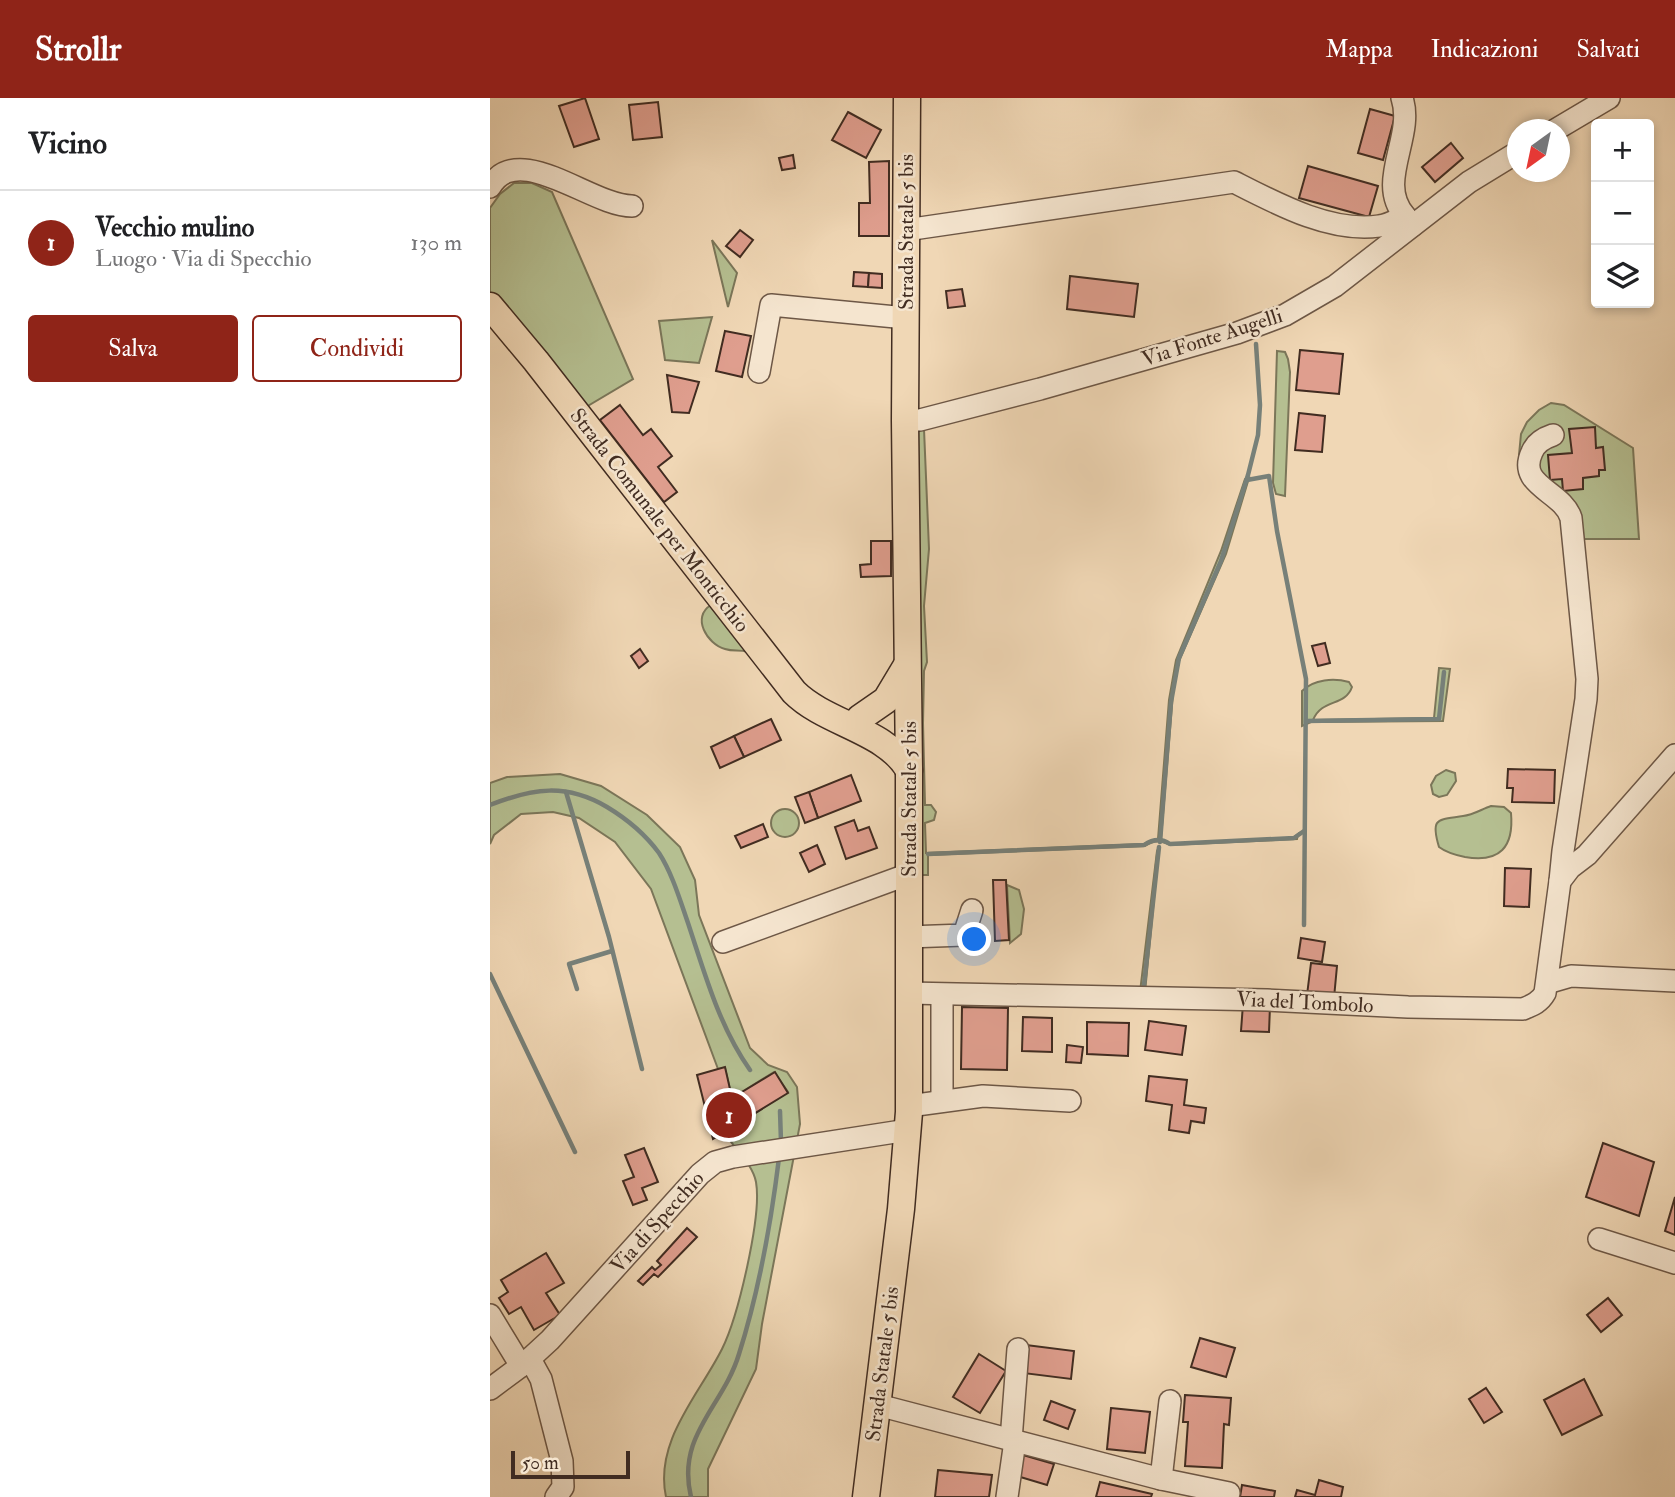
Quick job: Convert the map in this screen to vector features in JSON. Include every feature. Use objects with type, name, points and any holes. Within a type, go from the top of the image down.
[{"type":"main road","name":"Strada Statale 5 bis","points":[[866,1497],[908,1118],[909,735],[905,420],[907,98]]},
{"type":"main road","name":"Strada Comunale per Monticchio","points":[[490,306],[788,685],[813,708],[856,724],[881,741],[893,742],[909,735]]},
{"type":"main road","points":[[856,724],[886,700],[908,664]]},
{"type":"main road","name":"Strada Comunale per Monticchio","points":[[856,724],[898,755],[909,770]]},
{"type":"street","points":[[906,230],[1234,182],[1320,221],[1365,227],[1408,221],[1396,206],[1392,192],[1406,119],[1402,98]]},
{"type":"street","points":[[1570,121],[1609,98]]},
{"type":"street","name":"Via Fonte Augelli","points":[[905,420],[927,418],[1027,393],[1252,328],[1291,311],[1335,286],[1408,221],[1507,158]]},
{"type":"street","points":[[490,187],[501,173],[522,169],[556,179],[613,204],[632,206]]},
{"type":"street","points":[[759,372],[771,305],[906,318]]},
{"type":"street","points":[[1553,435],[1535,446],[1529,460],[1529,468],[1535,483],[1566,506],[1571,518],[1587,679],[1584,718],[1563,851],[1547,983],[1571,976],[1675,981]]},
{"type":"street","points":[[1560,881],[1570,868],[1587,855],[1675,755]]},
{"type":"street","points":[[1587,855],[1602,851],[1675,773]]},
{"type":"street","points":[[723,942],[909,874]]},
{"type":"street","points":[[908,937],[964,935],[972,910]]},
{"type":"street","name":"Via del Tombolo","points":[[908,993],[1267,1000],[1514,1010],[1533,1006],[1541,999],[1547,983]]},
{"type":"street","points":[[942,1003],[942,1101]]},
{"type":"street","name":"Via di Specchio","points":[[490,1389],[554,1335],[712,1164],[908,1118],[929,1105],[942,1101],[983,1096],[1070,1101]]},
{"type":"street","points":[[1599,1240],[1675,1263]]},
{"type":"street","points":[[490,1315],[541,1379],[562,1457],[564,1484],[556,1497]]},
{"type":"street","points":[[1007,1497],[1018,1349]]},
{"type":"street","points":[[1161,1479],[1170,1401]]},
{"type":"street","points":[[878,1405],[1161,1479],[1229,1493]]},
{"type":"green space","points":[[514,183],[532,183],[552,192],[633,379],[586,407],[490,297],[490,208],[500,194]]},
{"type":"green space","points":[[712,240],[737,273],[728,307]]},
{"type":"green space","points":[[712,317],[699,363],[665,360],[659,321]]},
{"type":"green space","points":[[1277,351],[1285,352],[1290,372],[1285,496],[1276,494],[1273,483]]},
{"type":"green space","points":[[1551,403],[1564,405],[1633,448],[1639,539],[1579,539],[1565,512],[1522,472],[1519,455],[1521,434],[1527,422]]},
{"type":"green space","points":[[924,429],[929,549],[924,606],[927,662],[924,671],[923,723],[925,805],[931,805],[936,812],[934,820],[925,823],[926,853],[1144,844],[1158,839],[1169,700],[1176,660],[1221,551],[1245,479],[1249,478],[1226,554],[1179,661],[1173,693],[1161,839],[1170,844],[1293,838],[1298,834],[1297,839],[1170,845],[1157,841],[1145,846],[928,855],[928,875],[918,875],[916,431]]},
{"type":"green space","points":[[711,605],[748,652],[725,649],[707,636],[702,616]]},
{"type":"green space","points":[[1439,668],[1450,669],[1443,721],[1311,722],[1302,726],[1302,691],[1312,684],[1331,680],[1349,682],[1352,687],[1344,698],[1322,708],[1313,720],[1434,718]]},
{"type":"green space","points":[[1446,770],[1455,773],[1456,781],[1447,795],[1439,797],[1433,794],[1431,785],[1436,776]]},
{"type":"green space","points":[[560,774],[601,786],[647,815],[680,847],[695,880],[699,915],[750,1048],[768,1065],[787,1072],[797,1087],[800,1124],[756,1369],[708,1469],[708,1497],[666,1497],[664,1476],[672,1438],[728,1334],[752,1241],[756,1182],[751,1168],[725,1132],[788,1092],[774,1072],[732,1098],[725,1068],[718,1069],[651,889],[615,842],[579,818],[553,812],[521,814],[494,835],[490,844],[490,783],[507,777]]},
{"type":"green space","points":[[1491,806],[1504,807],[1511,813],[1510,835],[1507,843],[1496,855],[1465,857],[1439,847],[1435,830],[1438,822]]},
{"type":"green space","points":[[785,809],[795,813],[799,823],[795,833],[785,837],[775,833],[771,823],[775,813]]},
{"type":"green space","points":[[1159,847],[1145,992],[1140,992],[1157,851]]},
{"type":"green space","points":[[1007,885],[1019,890],[1024,909],[1021,934],[1010,943]]},
{"type":"building","points":[[585,98],[599,139],[574,147],[559,106]]},
{"type":"building","points":[[658,102],[662,137],[633,140],[629,105]]},
{"type":"building","points":[[1370,109],[1395,116],[1383,160],[1358,153]]},
{"type":"building","points":[[848,112],[881,130],[866,158],[832,140]]},
{"type":"building","points":[[1451,143],[1463,158],[1435,182],[1422,167]]},
{"type":"building","points":[[793,155],[795,168],[782,170],[779,158]]},
{"type":"building","points":[[889,161],[889,236],[859,236],[859,203],[870,203],[869,162]]},
{"type":"building","points":[[1308,166],[1378,186],[1369,217],[1299,198]]},
{"type":"building","points":[[740,230],[753,240],[740,257],[726,246]]},
{"type":"building","points":[[854,272],[869,273],[868,287],[853,286]]},
{"type":"building","points":[[869,273],[882,274],[882,288],[868,287]]},
{"type":"building","points":[[1070,276],[1138,284],[1134,317],[1067,309]]},
{"type":"building","points":[[962,289],[965,306],[948,308],[946,291]]},
{"type":"building","points":[[725,331],[751,336],[742,377],[716,371]]},
{"type":"building","points":[[1300,350],[1343,354],[1339,394],[1296,390]]},
{"type":"building","points":[[667,375],[699,382],[689,413],[672,412]]},
{"type":"building","points":[[620,405],[643,435],[651,429],[672,456],[658,467],[677,492],[664,502],[600,420]]},
{"type":"building","points":[[1299,413],[1325,416],[1322,452],[1295,450]]},
{"type":"building","points":[[1595,427],[1596,448],[1603,447],[1605,470],[1599,470],[1599,476],[1583,478],[1583,489],[1563,491],[1562,479],[1550,480],[1548,455],[1572,453],[1569,429]]},
{"type":"building","points":[[871,541],[891,541],[891,576],[861,577],[860,565],[871,564]]},
{"type":"building","points":[[1325,643],[1330,663],[1318,666],[1312,646]]},
{"type":"building","points":[[640,649],[648,661],[639,668],[631,656]]},
{"type":"building","points":[[771,719],[781,740],[744,757],[734,736]]},
{"type":"building","points":[[734,736],[744,757],[720,768],[711,747]]},
{"type":"building","points":[[1508,769],[1555,770],[1554,803],[1512,802],[1513,788],[1507,788]]},
{"type":"building","points":[[851,775],[861,801],[818,818],[809,792]]},
{"type":"building","points":[[809,792],[818,818],[805,823],[795,797]]},
{"type":"building","points":[[854,820],[858,831],[869,827],[877,848],[846,859],[835,827]]},
{"type":"building","points":[[763,824],[768,837],[741,848],[735,836]]},
{"type":"building","points":[[817,845],[825,864],[809,872],[800,853]]},
{"type":"building","points":[[1505,868],[1531,869],[1529,907],[1504,906]]},
{"type":"building","points":[[993,880],[1006,880],[1009,940],[995,941]]},
{"type":"building","points":[[1301,938],[1325,942],[1322,962],[1298,958]]},
{"type":"building","points":[[1311,963],[1337,966],[1334,998],[1307,995]]},
{"type":"building","points":[[1243,1004],[1270,1006],[1269,1032],[1241,1031]]},
{"type":"building","points":[[962,1007],[1008,1008],[1007,1070],[961,1069]]},
{"type":"building","points":[[1023,1017],[1052,1018],[1052,1052],[1022,1051]]},
{"type":"building","points":[[1149,1021],[1186,1026],[1182,1055],[1145,1050]]},
{"type":"building","points":[[1087,1022],[1129,1023],[1128,1056],[1087,1054]]},
{"type":"building","points":[[1067,1045],[1083,1047],[1081,1063],[1066,1062]]},
{"type":"building","points":[[725,1067],[732,1098],[775,1072],[788,1093],[713,1139],[697,1075]]},
{"type":"building","points":[[1149,1076],[1187,1080],[1184,1105],[1206,1108],[1204,1123],[1191,1121],[1189,1133],[1169,1130],[1172,1105],[1146,1101]]},
{"type":"building","points":[[1603,1143],[1654,1162],[1639,1216],[1586,1197]]},
{"type":"building","points":[[644,1148],[658,1182],[642,1188],[647,1200],[633,1205],[623,1181],[634,1177],[625,1155]]},
{"type":"building","points":[[1675,1197],[1675,1235],[1665,1231]]},
{"type":"building","points":[[687,1228],[697,1237],[658,1277],[654,1274],[643,1285],[638,1281],[652,1267],[655,1270],[661,1265],[657,1261]]},
{"type":"building","points":[[546,1253],[564,1283],[546,1293],[560,1315],[534,1330],[521,1307],[509,1314],[499,1298],[508,1292],[501,1280]]},
{"type":"building","points":[[1608,1298],[1622,1315],[1601,1332],[1587,1315]]},
{"type":"building","points":[[1200,1338],[1235,1348],[1226,1377],[1191,1367]]},
{"type":"building","points":[[1026,1345],[1074,1351],[1071,1379],[1023,1373]]},
{"type":"building","points":[[979,1354],[1006,1371],[980,1413],[953,1397]]},
{"type":"building","points":[[1584,1379],[1602,1415],[1562,1435],[1544,1400]]},
{"type":"building","points":[[1486,1388],[1502,1412],[1484,1423],[1469,1399]]},
{"type":"building","points":[[1185,1395],[1231,1398],[1229,1425],[1224,1424],[1222,1468],[1185,1466],[1188,1422],[1183,1422]]},
{"type":"building","points":[[1051,1401],[1075,1410],[1068,1429],[1044,1420]]},
{"type":"building","points":[[1111,1408],[1150,1412],[1145,1453],[1107,1449]]},
{"type":"building","points":[[1023,1455],[1054,1464],[1047,1485],[1017,1476]]},
{"type":"building","points":[[938,1470],[992,1475],[989,1497],[935,1497]]},
{"type":"building","points":[[1319,1480],[1343,1487],[1341,1497],[1295,1497],[1297,1490],[1315,1495]]},
{"type":"building","points":[[1100,1482],[1152,1494],[1151,1497],[1096,1497]]},
{"type":"building","points":[[1242,1485],[1275,1491],[1274,1497],[1240,1497]]},
{"type":"waterway","points":[[1160,842],[1171,702],[1179,658],[1221,561],[1258,435],[1260,405],[1256,344]]},
{"type":"waterway","points":[[1247,480],[1269,476],[1306,679],[1304,925]]},
{"type":"waterway","points":[[1306,721],[1439,719],[1444,672]]},
{"type":"waterway","points":[[490,805],[535,792],[563,791],[577,794],[614,812],[648,839],[672,878],[721,1018],[750,1070]]},
{"type":"waterway","points":[[566,792],[609,937],[642,1069]]},
{"type":"waterway","points":[[928,854],[1144,845],[1157,840],[1170,844],[1294,838],[1304,831]]},
{"type":"waterway","points":[[1144,985],[1159,847]]},
{"type":"waterway","points":[[577,989],[569,964],[612,951]]},
{"type":"waterway","points":[[490,974],[575,1152]]},
{"type":"waterway","points":[[780,1111],[781,1142]]},
{"type":"waterway","points":[[691,1497],[688,1475],[695,1438],[732,1373],[753,1306],[779,1158]]},
{"type":"place","name":"Vecchio mulino","points":[[729,1115]]}]
